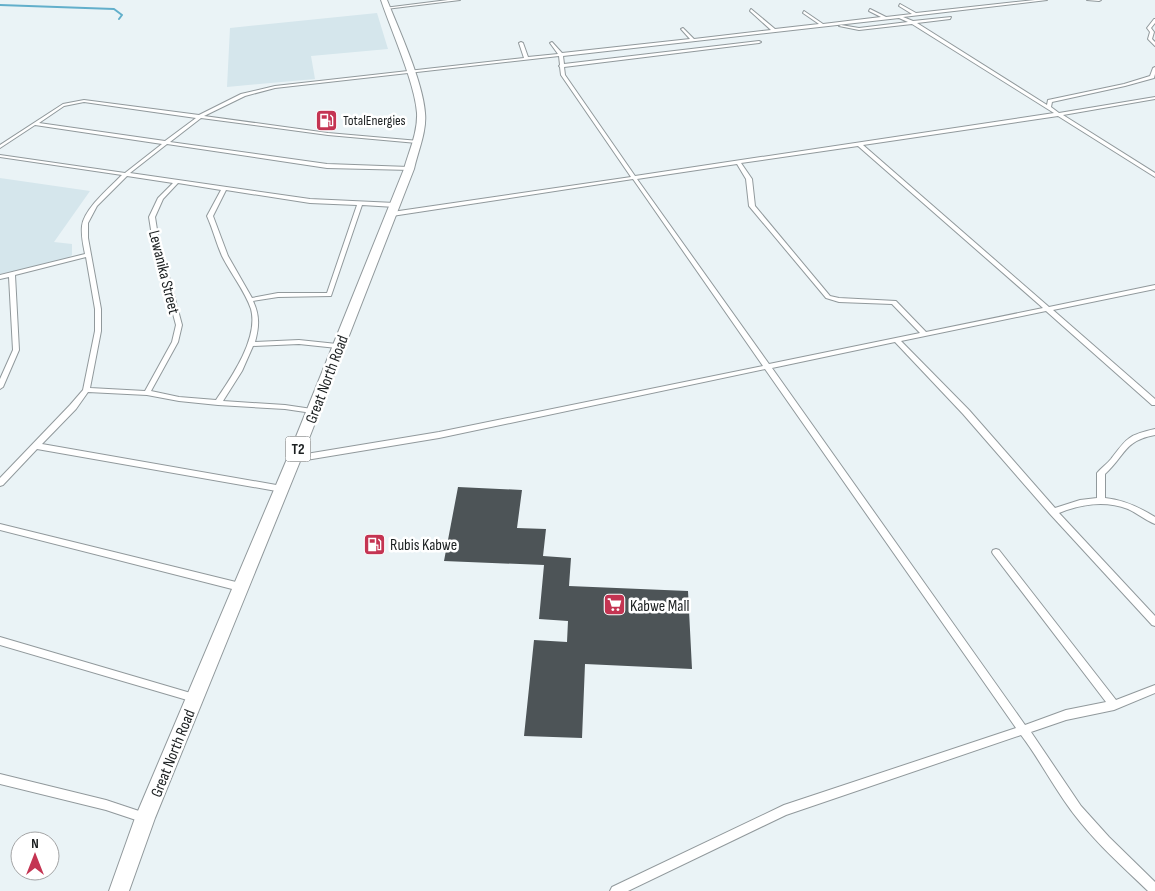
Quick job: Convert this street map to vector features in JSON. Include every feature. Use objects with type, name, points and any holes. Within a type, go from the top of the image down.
[{"type":"highway","name":"Great North Road","points":[[119,891],[145,818],[294,460],[337,346],[394,210],[409,169],[417,142],[421,112],[411,74],[385,4]]},
{"type":"street","points":[[385,4],[458,0]]},
{"type":"street","points":[[0,483],[37,446],[86,390],[98,331],[98,309],[87,255],[86,223],[95,205],[126,174],[202,116],[226,101],[260,90],[1045,0]]},
{"type":"street","points":[[1088,0],[1099,0]]},
{"type":"street","points":[[900,5],[916,15]]},
{"type":"street","points":[[751,10],[773,30]]},
{"type":"street","points":[[870,10],[886,18]]},
{"type":"street","points":[[804,12],[822,25]]},
{"type":"street","points":[[899,17],[916,24],[1155,175]]},
{"type":"street","points":[[836,24],[859,29],[916,24],[950,18]]},
{"type":"street","points":[[1155,20],[1149,28],[1152,32],[1150,39],[1155,46]]},
{"type":"street","points":[[683,29],[692,39]]},
{"type":"street","points":[[561,66],[760,42]]},
{"type":"street","points":[[521,43],[526,59]]},
{"type":"street","points":[[552,43],[561,55],[563,75],[1037,748],[1079,811],[1113,852],[1155,890]]},
{"type":"street","points":[[1048,108],[1050,101],[1125,85],[1152,77],[1155,68]]},
{"type":"street","points":[[0,156],[310,201],[360,204],[394,210],[635,178],[1155,98]]},
{"type":"street","points":[[0,147],[63,105],[76,101],[328,134],[417,142]]},
{"type":"street","points":[[35,124],[327,166],[409,169]]},
{"type":"street","points":[[859,144],[1155,403]]},
{"type":"street","points":[[738,162],[749,179],[752,206],[828,297],[839,300],[894,302],[924,334]]},
{"type":"street","name":"Lewanika Street","points":[[147,393],[175,342],[179,325],[155,236],[152,217],[161,198],[176,182]]},
{"type":"street","points":[[218,403],[253,344],[256,327],[255,311],[224,254],[210,216],[224,189]]},
{"type":"street","points":[[249,300],[278,295],[329,295],[360,204]]},
{"type":"street","points":[[0,277],[87,255]]},
{"type":"street","points":[[0,387],[16,350],[12,274]]},
{"type":"street","points":[[294,460],[439,435],[1155,288]]},
{"type":"street","points":[[896,340],[966,412],[1053,512],[1155,622]]},
{"type":"street","points":[[253,344],[299,342],[337,346]]},
{"type":"street","points":[[86,390],[147,393],[179,400],[285,407],[312,411]]},
{"type":"street","points":[[1101,500],[1101,473],[1108,468],[1116,454],[1127,441],[1141,434],[1155,432]]},
{"type":"street","points":[[37,446],[282,488]]},
{"type":"street","points":[[1053,512],[1080,502],[1101,500],[1128,506],[1155,520]]},
{"type":"street","points":[[0,527],[240,587]]},
{"type":"street","points":[[996,552],[1114,705]]},
{"type":"street","points":[[0,641],[194,698]]},
{"type":"street","points":[[616,891],[784,810],[1066,716],[1114,705],[1155,689]]},
{"type":"street","points":[[0,779],[106,805],[145,818]]},
{"type":"shaded area","points":[[377,13],[388,49],[311,56],[315,79],[227,87],[230,28]]},
{"type":"shaded area","points":[[0,178],[90,191],[54,242],[72,244],[72,255],[65,260],[0,274]]},
{"type":"building","name":"Kabwe Mall","points":[[458,487],[522,490],[517,528],[546,529],[543,556],[571,558],[569,586],[688,591],[692,669],[585,664],[582,738],[524,736],[534,640],[567,642],[568,621],[539,619],[544,565],[444,561]]},
{"type":"waterway","points":[[0,5],[114,9],[122,15],[119,19]]},
{"type":"place","name":"TotalEnergies","points":[[327,120]]},
{"type":"place","name":"Rubis Kabwe","points":[[374,544]]},
{"type":"place","name":"Kabwe Mall","points":[[614,605]]}]
